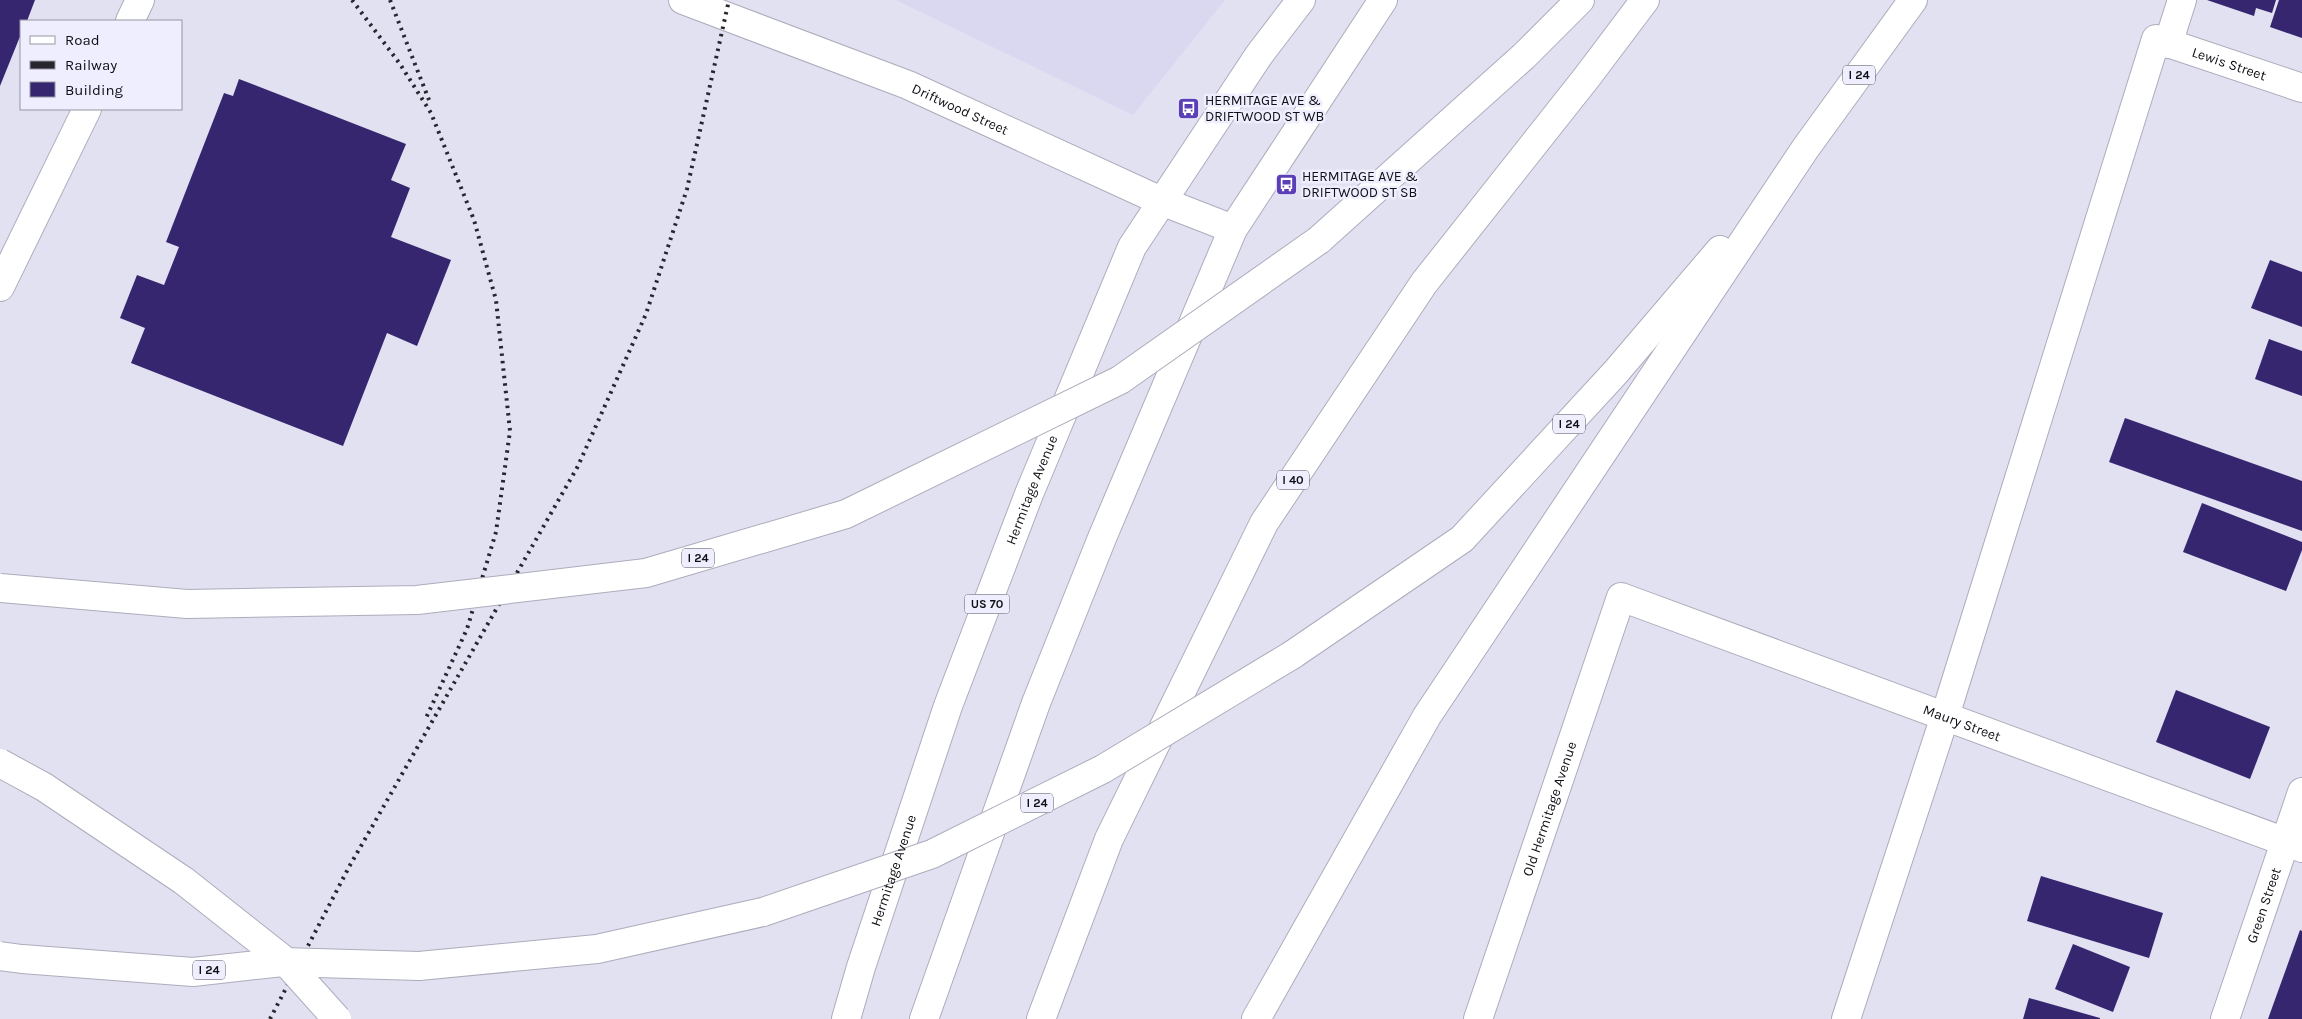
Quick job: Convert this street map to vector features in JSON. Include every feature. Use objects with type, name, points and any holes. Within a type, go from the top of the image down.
[{"type":"main road","points":[[130,20],[140,0]]},
{"type":"main road","name":"Driftwood Street","points":[[683,0],[908,85],[1160,201],[1233,229]]},
{"type":"main road","name":"Hermitage Avenue","points":[[846,1019],[861,966],[948,706],[1029,494],[1132,247],[1160,201],[1259,55],[1301,0]]},
{"type":"main road","points":[[924,1019],[1036,704],[1102,538],[1233,229],[1383,0]]},
{"type":"main road","name":"I 24","points":[[0,588],[187,604],[407,600],[646,573],[846,514],[1120,380],[1320,240],[1524,56],[1580,0]]},
{"type":"main road","name":"I 40","points":[[1041,1019],[1109,839],[1264,523],[1424,283],[1587,77],[1645,0]]},
{"type":"main road","name":"I 24","points":[[0,956],[22,960],[192,972],[284,962],[419,966],[597,949],[763,912],[932,854],[1103,770],[1292,655],[1462,539],[1615,373],[1805,149],[1913,0]]},
{"type":"main road","points":[[1846,1019],[2162,41],[2182,0]]},
{"type":"main road","name":"Lewis Street","points":[[2162,41],[2302,88]]},
{"type":"main road","points":[[0,287],[87,110]]},
{"type":"main road","points":[[1256,1019],[1427,716],[1805,149]]},
{"type":"main road","name":"Maury Street","points":[[1621,597],[2294,845]]},
{"type":"main road","name":"Old Hermitage Avenue","points":[[1478,1019],[1621,597]]},
{"type":"main road","points":[[0,763],[44,787],[184,882],[284,960],[337,1019]]},
{"type":"main road","name":"Green Street","points":[[2225,1019],[2294,845],[2302,792]]},
{"type":"shaded area","points":[[896,0],[1225,0],[1133,115]]},
{"type":"building","points":[[0,0],[35,0],[27,20],[20,20],[20,36],[0,86]]},
{"type":"building","points":[[2207,0],[2276,0],[2272,13],[2256,8],[2254,16]]},
{"type":"building","points":[[2279,0],[2302,0],[2302,38],[2270,27]]},
{"type":"building","points":[[239,79],[406,144],[391,180],[410,188],[391,237],[451,260],[417,346],[387,333],[343,446],[131,363],[145,328],[120,318],[137,275],[164,285],[179,247],[166,242],[224,93],[233,96]]},
{"type":"building","points":[[2270,260],[2302,272],[2302,327],[2251,308]]},
{"type":"building","points":[[2269,339],[2302,351],[2302,396],[2255,379]]},
{"type":"building","points":[[2125,418],[2302,481],[2302,531],[2109,462]]},
{"type":"building","points":[[2202,503],[2302,542],[2302,550],[2286,591],[2183,552]]},
{"type":"building","points":[[2176,690],[2270,727],[2250,779],[2156,742]]},
{"type":"building","points":[[2041,876],[2163,913],[2149,958],[2027,921]]},
{"type":"building","points":[[2300,930],[2302,931],[2302,1019],[2268,1019]]},
{"type":"building","points":[[2073,944],[2130,967],[2113,1012],[2055,989]]},
{"type":"building","points":[[2029,998],[2100,1018],[2100,1019],[2023,1019]]},
{"type":"railway","points":[[352,0],[400,64],[431,113],[474,220],[496,300],[510,431],[496,532],[467,629],[426,718]]},
{"type":"railway","points":[[390,0],[429,100]]},
{"type":"railway","points":[[270,1019],[349,867],[578,466],[646,314],[687,189],[729,0]]},
{"type":"place","name":"HERMITAGE AVE & DRIFTWOOD ST WB","points":[[1189,108]]},
{"type":"place","name":"HERMITAGE AVE & DRIFTWOOD ST SB","points":[[1286,184]]}]
